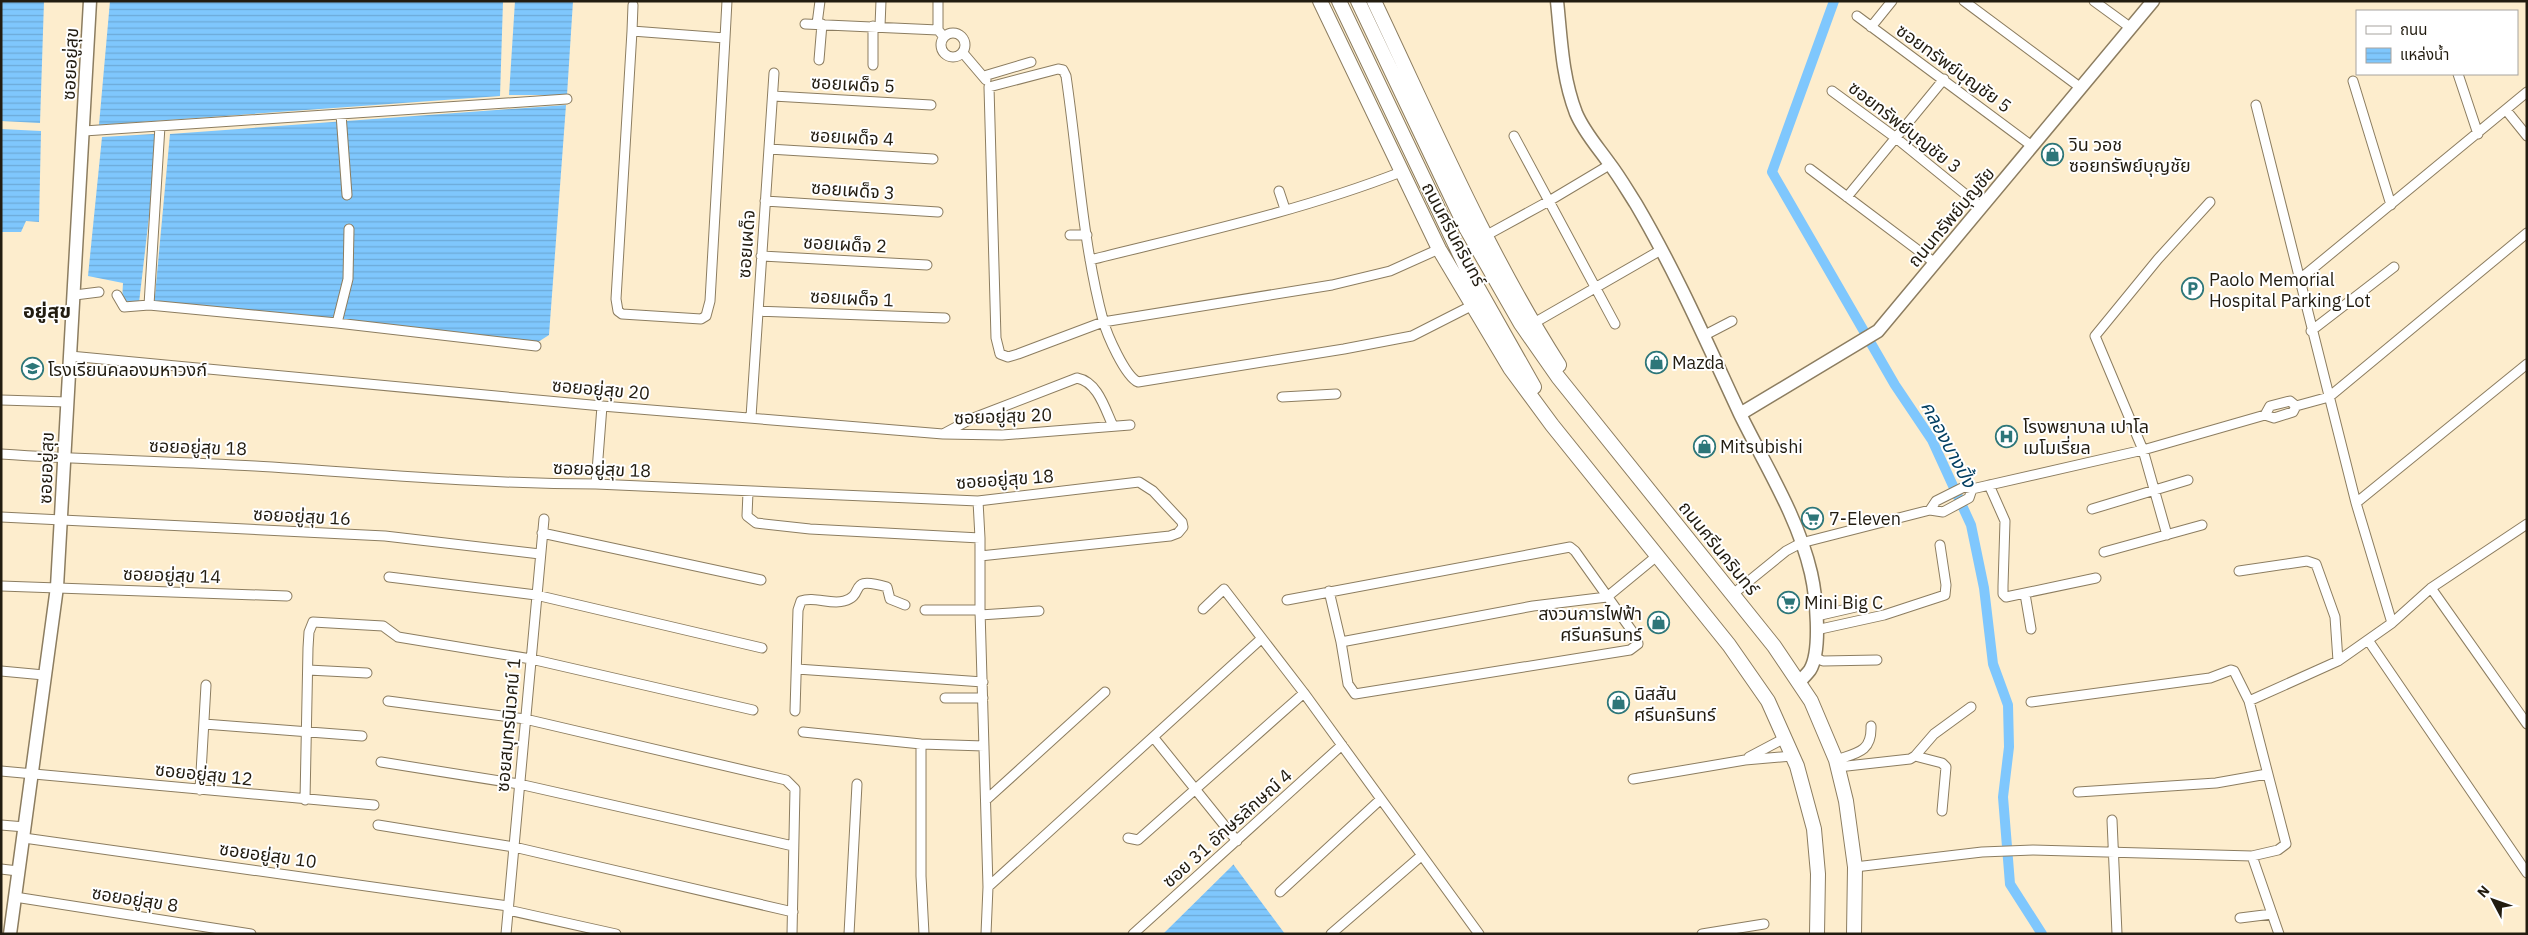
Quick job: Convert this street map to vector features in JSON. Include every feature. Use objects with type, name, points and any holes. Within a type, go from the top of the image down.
[{"type":"main road","name":"ถนนศรีนครินทร์","points":[[1320,1],[1439,249],[1471,306],[1531,398],[1753,677],[1768,701],[1792,756],[1815,836],[1818,874],[1817,934]]},
{"type":"main road","name":"ถนนศรีนครินทร์","points":[[1339,1],[1430,194],[1490,310],[1538,395],[1585,465]]},
{"type":"main road","name":"ถนนศรีนครินทร์","points":[[1358,1],[1450,196],[1490,273],[1539,352],[1733,594],[1800,681],[1821,722],[1837,764],[1846,801],[1855,867],[1854,934]]},
{"type":"main road","name":"ถนนศรีนครินทร์","points":[[1374,1],[1487,235],[1534,323],[1613,444]]},
{"type":"street","name":"ซอยอยู่สุข","points":[[10,934],[56,587],[62,520],[90,1]]},
{"type":"street","points":[[633,5],[616,299],[618,311],[634,316],[701,319],[709,311],[727,1]]},
{"type":"street","points":[[819,60],[820,1]]},
{"type":"street","points":[[873,65],[880,1]]},
{"type":"street","points":[[938,1],[938,30],[944,37]]},
{"type":"street","points":[[1557,1],[1564,75],[1571,98],[1587,134],[1611,164],[1661,250],[1705,335],[1740,414],[1777,487],[1801,543],[1811,574],[1816,630],[1814,658],[1810,670],[1800,681]]},
{"type":"street","points":[[1871,27],[1892,1]]},
{"type":"street","points":[[1964,1],[2080,88]]},
{"type":"street","points":[[2094,1],[2131,28]]},
{"type":"street","name":"ถนนทรัพย์บุญชัย","points":[[1740,414],[1878,331],[2153,1]]},
{"type":"street","name":"ซอยทรัพย์บุญชัย 5","points":[[1857,16],[2032,146]]},
{"type":"street","points":[[805,24],[938,30]]},
{"type":"street","points":[[632,31],[725,38]]},
{"type":"street","points":[[949,34],[959,34],[965,43],[963,53],[953,58],[944,53],[942,42],[944,37],[949,34]]},
{"type":"street","points":[[963,53],[984,76],[989,87],[996,338],[1000,354],[1008,357],[1018,354],[1103,322],[1332,285],[1390,271],[1439,249]]},
{"type":"street","points":[[984,76],[1031,62]]},
{"type":"street","points":[[989,87],[1050,71],[1063,70],[1066,76],[1076,146],[1090,260],[1103,322],[1127,373],[1138,382],[1344,350],[1412,336],[1471,306]]},
{"type":"street","name":"ซอยเผด็จ","points":[[751,417],[774,73]]},
{"type":"street","points":[[2458,75],[2478,134]]},
{"type":"street","points":[[1847,197],[1944,79]]},
{"type":"street","points":[[2353,81],[2391,205]]},
{"type":"street","name":"ซอยทรัพย์บุญชัย 3","points":[[1832,91],[1896,138],[1981,207]]},
{"type":"street","points":[[2300,279],[2527,92]]},
{"type":"street","name":"ซอยเผด็จ 5","points":[[773,96],[931,105]]},
{"type":"street","points":[[84,132],[567,99]]},
{"type":"street","points":[[2256,106],[2300,279],[2311,331],[2356,503],[2392,623]]},
{"type":"street","points":[[2506,110],[2527,136]]},
{"type":"street","points":[[341,114],[347,195]]},
{"type":"street","points":[[149,305],[160,126]]},
{"type":"street","points":[[1514,136],[1615,324]]},
{"type":"street","name":"ซอยเผด็จ 4","points":[[769,149],[933,159]]},
{"type":"street","points":[[1487,235],[1549,202],[1611,164]]},
{"type":"street","points":[[1810,169],[1934,263]]},
{"type":"street","points":[[1090,260],[1285,209],[1354,189],[1401,172]]},
{"type":"street","points":[[1279,191],[1285,209]]},
{"type":"street","name":"ซอยเผด็จ 3","points":[[765,202],[938,212]]},
{"type":"street","points":[[2168,535],[2143,450],[2095,336],[2158,259],[2210,202]]},
{"type":"street","points":[[338,323],[348,279],[349,229]]},
{"type":"street","points":[[1930,510],[1936,501],[1989,485],[2143,450],[2264,415],[2274,418],[2293,412],[2296,406],[2329,397],[2527,233]]},
{"type":"street","points":[[1070,235],[1087,235]]},
{"type":"street","points":[[1534,323],[1661,250]]},
{"type":"street","name":"ซอยเผด็จ 2","points":[[761,256],[926,265]]},
{"type":"street","points":[[2311,331],[2394,267]]},
{"type":"street","points":[[75,295],[99,292]]},
{"type":"street","points":[[117,295],[124,307],[149,305],[338,323],[536,346]]},
{"type":"street","name":"ซอยเผด็จ 1","points":[[758,311],[945,318]]},
{"type":"street","points":[[1705,335],[1732,321]]},
{"type":"street","name":"ซอยอยู่สุข 20","points":[[70,356],[602,406],[943,434],[1002,436],[1130,425]]},
{"type":"street","points":[[2356,503],[2527,364]]},
{"type":"street","points":[[943,434],[971,419],[1077,378],[1085,380],[1094,387],[1114,426]]},
{"type":"street","points":[[1282,397],[1336,394]]},
{"type":"street","points":[[1,400],[67,402]]},
{"type":"street","points":[[596,484],[602,406]]},
{"type":"street","name":"ซอยอยู่สุข 18","points":[[1,454],[64,459],[219,464],[546,484],[596,484],[978,501],[1139,482],[1153,491],[1182,522],[1183,527],[1178,533],[1170,536],[980,556]]},
{"type":"street","points":[[2092,509],[2188,480]]},
{"type":"street","points":[[1989,485],[2005,521],[2003,594],[2006,597],[2096,578]]},
{"type":"street","points":[[1733,594],[1786,551],[1801,543],[1930,510],[1943,512],[1969,491]]},
{"type":"street","points":[[748,492],[747,516],[756,523],[810,530],[980,538]]},
{"type":"street","points":[[978,501],[988,887],[986,934]]},
{"type":"street","name":"ซอยอยู่สุข 16","points":[[1,517],[385,536],[540,554]]},
{"type":"street","name":"ซอยสมุทรนิเวศน์ 1","points":[[506,934],[544,519]]},
{"type":"street","points":[[2249,701],[2338,661],[2392,623],[2431,588],[2527,524]]},
{"type":"street","points":[[2104,552],[2202,525]]},
{"type":"street","points":[[542,533],[761,580]]},
{"type":"street","points":[[1816,630],[1884,615],[1945,595],[1946,585],[1940,545]]},
{"type":"street","points":[[1288,600],[1328,590],[1424,576],[1564,547],[1575,551],[1637,638],[1638,644],[1636,647],[1355,694],[1348,684],[1342,642],[1328,590]]},
{"type":"street","points":[[1342,642],[1533,606],[1607,597],[1658,556]]},
{"type":"street","points":[[2240,570],[2307,561],[2316,564],[2335,617],[2338,661]]},
{"type":"street","points":[[389,577],[536,595],[762,648]]},
{"type":"street","points":[[795,711],[798,610],[802,600],[843,602],[850,598],[860,584],[869,582],[887,586],[890,599],[905,605]]},
{"type":"street","name":"ซอยอยู่สุข 14","points":[[1,586],[287,596]]},
{"type":"street","points":[[2431,588],[2527,724]]},
{"type":"street","points":[[1203,609],[1224,589],[1304,693],[1479,934]]},
{"type":"street","points":[[2025,594],[2031,629]]},
{"type":"street","points":[[1816,614],[1821,615],[1860,606]]},
{"type":"street","points":[[925,610],[980,613],[1039,611]]},
{"type":"street","points":[[305,800],[311,624],[320,622],[383,626],[398,636],[531,659],[753,710]]},
{"type":"street","points":[[988,887],[1261,639]]},
{"type":"street","points":[[2368,640],[2527,874]]},
{"type":"street","points":[[1814,658],[1823,661],[1877,660]]},
{"type":"street","points":[[797,669],[982,682]]},
{"type":"street","points":[[308,670],[367,673]]},
{"type":"street","points":[[1855,867],[1982,852],[2033,850],[2252,856],[2278,850],[2286,844],[2249,701],[2237,674],[2231,670],[2210,678],[2032,702]]},
{"type":"street","points":[[1,671],[44,675]]},
{"type":"street","points":[[200,790],[206,685]]},
{"type":"street","points":[[986,800],[1106,692]]},
{"type":"street","points":[[1128,838],[1138,840],[1304,693]]},
{"type":"street","points":[[945,698],[983,698]]},
{"type":"street","points":[[388,701],[525,719],[786,780],[795,789],[792,934]]},
{"type":"street","points":[[1916,756],[1934,734],[1971,707]]},
{"type":"street","points":[[204,724],[307,730],[362,736]]},
{"type":"street","points":[[1837,764],[1859,753],[1866,747],[1872,736],[1871,726]]},
{"type":"street","points":[[804,732],[921,744],[984,746]]},
{"type":"street","points":[[1154,738],[1237,841]]},
{"type":"street","points":[[1745,760],[1785,738]]},
{"type":"street","points":[[921,744],[921,876],[924,934]]},
{"type":"street","name":"ซอย 31 อักษรลักษณ์ 4","points":[[1133,934],[1342,745]]},
{"type":"street","points":[[1633,779],[1745,760],[1792,756]]},
{"type":"street","points":[[1837,764],[1896,761],[1916,756],[1942,763],[1946,767],[1942,811]]},
{"type":"street","points":[[381,762],[519,784],[793,846]]},
{"type":"street","name":"ซอยอยู่สุข 12","points":[[1,771],[374,805]]},
{"type":"street","points":[[2078,792],[2216,783],[2267,774]]},
{"type":"street","points":[[850,934],[857,784]]},
{"type":"street","points":[[1280,892],[1382,799]]},
{"type":"street","points":[[2112,820],[2117,934]]},
{"type":"street","name":"ซอยอยู่สุข 10","points":[[1,825],[24,832],[508,908],[616,934]]},
{"type":"street","points":[[378,825],[514,846],[793,912]]},
{"type":"street","points":[[1331,934],[1421,856]]},
{"type":"street","points":[[2252,856],[2279,934]]},
{"type":"street","points":[[1,870],[18,871]]},
{"type":"street","name":"ซอยอยู่สุข 8","points":[[15,896],[251,934]]},
{"type":"street","points":[[2240,918],[2272,914]]},
{"type":"street","points":[[1702,934],[1764,924]]},
{"type":"water","points":[[1,1],[44,1],[40,123],[1,121]]},
{"type":"water","points":[[110,1],[503,1],[500,96],[99,125]]},
{"type":"water","points":[[515,1],[573,1],[567,95],[509,95]]},
{"type":"water","points":[[566,105],[549,335],[538,342],[154,306],[170,134]]},
{"type":"water","points":[[1,129],[41,131],[39,222],[26,221],[21,232],[1,232]]},
{"type":"water","points":[[154,134],[158,139],[139,303],[122,301],[123,283],[88,276],[102,137]]},
{"type":"water","points":[[1233,865],[1285,934],[1163,934]]},
{"type":"waterway","name":"คลองบางปิ้ง","points":[[1834,1],[1772,172],[1895,385],[1932,440],[1971,525],[1984,588],[1993,664],[2008,705],[2009,747],[2003,797],[2010,884],[2042,934]]},
{"type":"place","name":"วิน วอช ซอยทรัพย์บุญชัย","points":[[2053,154]]},
{"type":"place","name":"Paolo Memorial Hospital Parking Lot","points":[[2193,289]]},
{"type":"place","name":"Mazda","points":[[1656,362]]},
{"type":"place","name":"โรงเรียนคลองมหาวงก์","points":[[32,369]]},
{"type":"place","name":"โรงพยาบาล เปาโล เมโมเรี่ยล","points":[[2007,436]]},
{"type":"place","name":"Mitsubishi","points":[[1704,446]]},
{"type":"place","name":"7-Eleven","points":[[1813,518]]},
{"type":"place","name":"Mini Big C","points":[[1788,602]]},
{"type":"place","name":"สงวนการไฟฟ้า ศรีนครินทร์","points":[[1658,623]]},
{"type":"place","name":"นิสสัน ศรีนครินทร์","points":[[1618,703]]},
{"type":"district","name":"อยู่สุข","points":[[47,310]]}]
